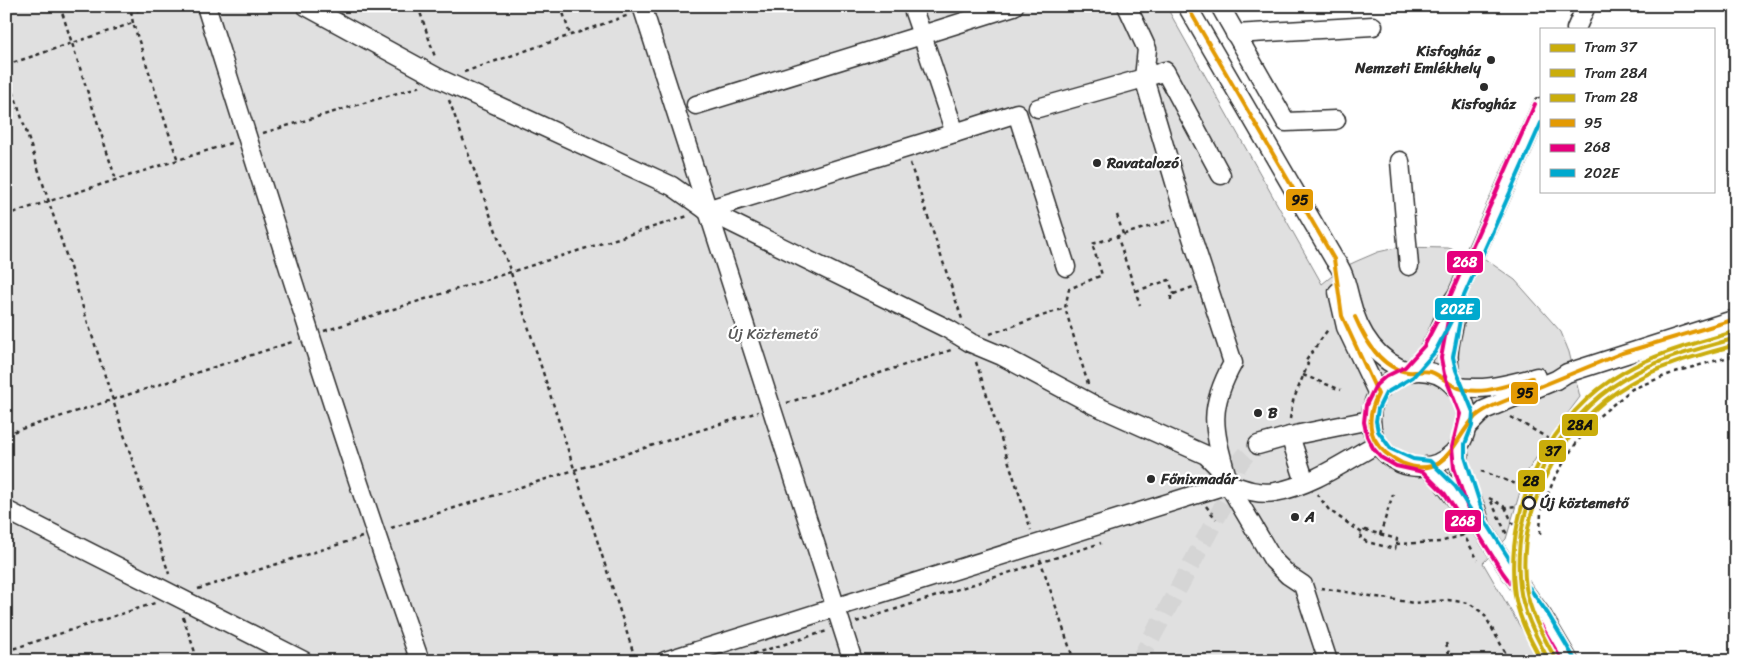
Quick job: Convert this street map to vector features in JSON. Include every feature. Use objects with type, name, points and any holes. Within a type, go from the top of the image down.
[{"type":"street","points":[[206,6],[309,336],[374,534],[420,661]]},
{"type":"street","points":[[306,6],[442,80],[672,186],[706,210],[948,329],[970,344],[1002,356],[1094,405],[1206,455],[1218,467],[1229,484],[1273,560],[1302,586],[1328,661]]},
{"type":"street","points":[[912,6],[955,133]]},
{"type":"street","points":[[696,104],[1014,6]]},
{"type":"street","points":[[1127,6],[1147,49],[1144,78],[1185,216],[1232,363],[1220,386],[1213,420],[1229,484]]},
{"type":"street","points":[[1187,6],[1340,267],[1354,315],[1368,342],[1382,358],[1408,372],[1429,371],[1446,379],[1454,386],[1476,390],[1489,389],[1555,373],[1567,373]]},
{"type":"street","points":[[1220,6],[1286,122],[1336,120]]},
{"type":"street","points":[[1576,28],[1586,6]]},
{"type":"street","points":[[642,8],[706,210],[773,408],[853,661]]},
{"type":"street","points":[[1235,34],[1373,26]]},
{"type":"street","points":[[1038,108],[1165,71],[1221,175]]},
{"type":"street","points":[[1540,109],[1430,348],[1408,372],[1386,383],[1378,394],[1370,420],[1377,444],[1394,460],[1414,466],[1440,463],[1458,446],[1466,428],[1484,410],[1556,380],[1567,373],[1736,319]]},
{"type":"street","points":[[706,210],[1017,114],[1066,267]]},
{"type":"street","points":[[1400,161],[1409,266]]},
{"type":"street","points":[[1334,259],[1342,316],[1378,394]]},
{"type":"street","points":[[1456,295],[1457,309],[1447,349],[1449,371],[1454,386],[1466,408],[1466,428]]},
{"type":"street","points":[[1258,445],[1290,436],[1370,420]]},
{"type":"street","points":[[1290,436],[1311,488]]},
{"type":"street","points":[[665,661],[1229,484],[1249,491],[1266,493],[1311,488],[1377,444]]},
{"type":"street","points":[[1458,446],[1461,475],[1476,509],[1481,526],[1508,569],[1543,617],[1569,661]]},
{"type":"street","points":[[1426,466],[1450,490],[1467,516],[1481,526]]},
{"type":"street","points":[[6,510],[304,661]]},
{"type":"path","points":[[60,6],[116,180]]},
{"type":"path","points":[[151,6],[130,13],[178,161]]},
{"type":"path","points":[[418,6],[442,80],[511,273],[636,661]]},
{"type":"path","points":[[561,6],[570,35]]},
{"type":"path","points":[[6,215],[247,138],[442,80],[642,8]]},
{"type":"path","points":[[133,23],[6,67],[112,401],[198,661]]},
{"type":"path","points":[[906,149],[1074,661]]},
{"type":"path","points":[[6,434],[706,210]]},
{"type":"path","points":[[1118,215],[1123,234]]},
{"type":"path","points":[[1094,405],[1065,308],[1069,289],[1102,275],[1092,244],[1185,216]]},
{"type":"path","points":[[1117,235],[1140,305]]},
{"type":"path","points":[[1136,291],[1169,280],[1174,294]]},
{"type":"path","points":[[1171,300],[1171,295],[1206,282]]},
{"type":"path","points":[[6,651],[574,469],[773,408],[970,344],[984,336],[1065,308]]},
{"type":"path","points":[[1299,419],[1290,419],[1293,401],[1308,364],[1305,362],[1311,351],[1330,327]]},
{"type":"path","points":[[1540,534],[1541,510],[1555,477],[1581,435],[1598,417],[1632,389],[1675,372],[1736,355]]},
{"type":"path","points":[[1491,500],[1505,507],[1520,506],[1536,468],[1553,441],[1590,397],[1628,371]]},
{"type":"path","points":[[1303,375],[1341,390]]},
{"type":"path","points":[[1506,414],[1553,441]]},
{"type":"path","points":[[1480,471],[1527,488]]},
{"type":"path","points":[[1311,488],[1329,510],[1362,533]]},
{"type":"path","points":[[1484,492],[1491,500],[1511,543]]},
{"type":"path","points":[[1380,535],[1394,494]]},
{"type":"path","points":[[1198,511],[1216,505]]},
{"type":"path","points":[[1505,507],[1514,526]]},
{"type":"path","points":[[1365,530],[1397,540],[1395,549],[1367,542],[1360,538],[1362,533],[1365,530]]},
{"type":"path","points":[[1396,544],[1440,542],[1464,535]]},
{"type":"path","points":[[730,661],[1106,541]]},
{"type":"path","points":[[1302,586],[1414,603],[1448,600],[1469,602],[1484,614],[1510,661]]},
{"type":"path","points":[[1446,643],[1451,661]]},
{"type":"green space","name":"Új Köztemető","points":[[6,6],[1166,6],[1322,284],[1342,268],[1378,252],[1400,247],[1448,248],[1485,259],[1515,280],[1561,332],[1569,352],[1580,397],[1547,441],[1525,475],[1506,539],[1483,563],[1540,661],[6,661]]},
{"type":"tunnel","points":[[1139,661],[1225,502],[1229,485],[1236,469],[1245,455],[1258,445]]},
{"type":"tram line","name":"28","points":[[1542,661],[1528,634],[1517,606],[1513,556],[1518,524],[1526,493],[1539,464],[1555,436],[1575,411],[1598,390],[1624,372],[1664,353],[1734,332]]},
{"type":"tram line","name":"37","points":[[1549,661],[1524,606],[1520,587],[1519,556],[1522,526],[1531,496],[1543,468],[1559,441],[1578,417],[1601,395],[1626,378],[1666,359],[1736,338]]},
{"type":"tram line","name":"28A","points":[[1555,658],[1538,624],[1526,588],[1525,558],[1528,528],[1536,499],[1548,471],[1564,445],[1583,421],[1605,401],[1629,384],[1667,366],[1736,345]]},
{"type":"transit line","name":"95","points":[[1187,6],[1334,259],[1342,316],[1378,394],[1373,405],[1370,421],[1372,432],[1379,446],[1394,459],[1417,467],[1429,467],[1447,455],[1475,417],[1492,406],[1622,353],[1736,319]]},
{"type":"transit line","name":"268","points":[[1535,104],[1452,292],[1424,346],[1405,367],[1385,377],[1376,385],[1366,405],[1364,422],[1367,436],[1373,448],[1382,458],[1396,466],[1423,472],[1445,494],[1462,520],[1476,530],[1503,573],[1538,620],[1562,661]]},
{"type":"transit line","name":"202E","points":[[1540,125],[1463,298],[1435,352],[1413,377],[1386,393],[1378,409],[1376,421],[1378,431],[1391,449],[1413,459],[1430,461],[1455,486],[1472,512],[1486,522],[1513,565],[1548,614],[1574,658]]},
{"type":"transit line","name":"268","points":[[1451,304],[1441,358],[1444,374],[1460,414],[1452,447],[1454,468],[1473,523]]},
{"type":"transit line","name":"202E","points":[[1463,304],[1453,357],[1456,370],[1473,412],[1472,426],[1465,444],[1465,457],[1485,519]]},
{"type":"transit line","name":"95","points":[[1355,317],[1375,352],[1398,370],[1431,372],[1454,386],[1473,391],[1503,387],[1532,378]]},
{"type":"place","name":"Kisfogház Nemzeti Emlékhely","points":[[1491,60]]},
{"type":"place","name":"Kisfogház","points":[[1484,87]]},
{"type":"place","name":"Ravatalozó","points":[[1097,163]]},
{"type":"place","name":"B","points":[[1258,413]]},
{"type":"place","name":"Főnixmadár","points":[[1151,479]]},
{"type":"place","name":"Új köztemető","points":[[1529,503]]},
{"type":"place","name":"A","points":[[1295,517]]}]
